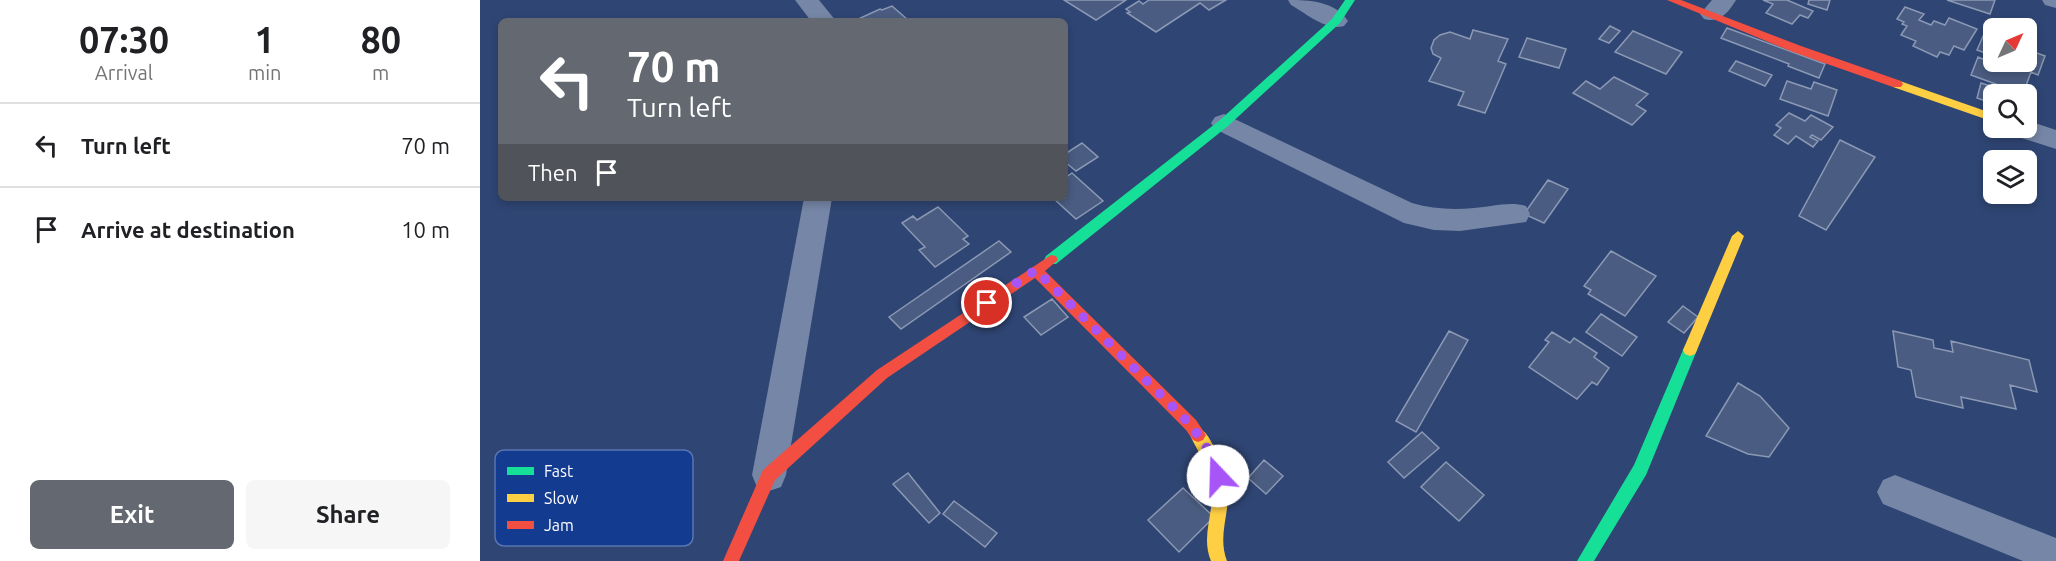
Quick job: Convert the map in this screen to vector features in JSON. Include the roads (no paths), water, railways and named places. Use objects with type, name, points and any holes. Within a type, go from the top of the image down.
[{"type":"street","points":[[806,0],[821,18]]},
{"type":"street","points":[[1299,0],[1336,21]]},
{"type":"street","points":[[769,475],[882,374],[1036,270],[1224,123],[1336,21],[1350,0]]},
{"type":"street","points":[[1672,0],[1718,7],[1797,49],[1983,114]]},
{"type":"street","points":[[1224,123],[1404,212],[1429,220],[1449,222],[1516,214]]},
{"type":"street","points":[[2037,133],[2056,140]]},
{"type":"street","points":[[731,561],[769,475],[817,201]]},
{"type":"street","points":[[1585,561],[1640,470],[1738,236]]},
{"type":"street","points":[[1036,270],[1191,425],[1215,460],[1220,492],[1213,551],[1219,561]]},
{"type":"street","points":[[1895,492],[2056,556]]}]
